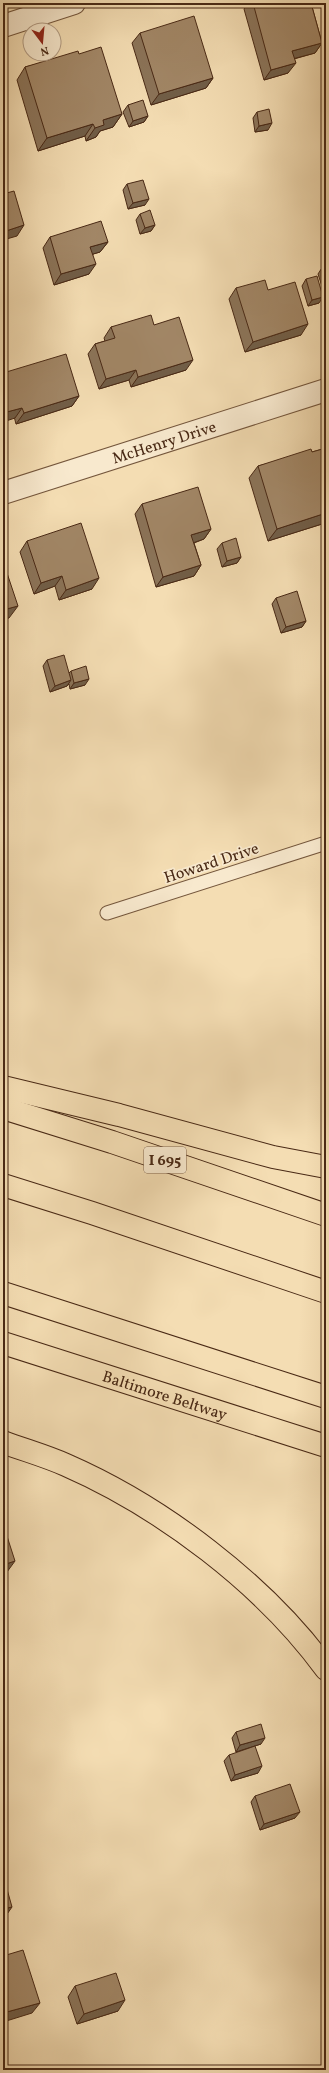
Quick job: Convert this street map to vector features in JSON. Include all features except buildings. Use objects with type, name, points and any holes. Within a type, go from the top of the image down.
[{"type":"highway","points":[[3,1087],[119,1115],[273,1157],[326,1167]]},
{"type":"highway","name":"I 695","points":[[3,1108],[112,1142],[326,1215]]},
{"type":"highway","points":[[3,1185],[92,1213],[326,1292]]},
{"type":"highway","points":[[3,1293],[326,1397]]},
{"type":"highway","name":"Baltimore Beltway","points":[[3,1343],[326,1446]]},
{"type":"highway","points":[[3,1442],[66,1465],[141,1504],[198,1544],[261,1594],[326,1669]]},
{"type":"street","points":[[3,26],[74,3]]},
{"type":"street","name":"McHenry Drive","points":[[3,493],[326,390]]},
{"type":"lane","name":"Howard Drive","points":[[107,913],[326,843]]}]
